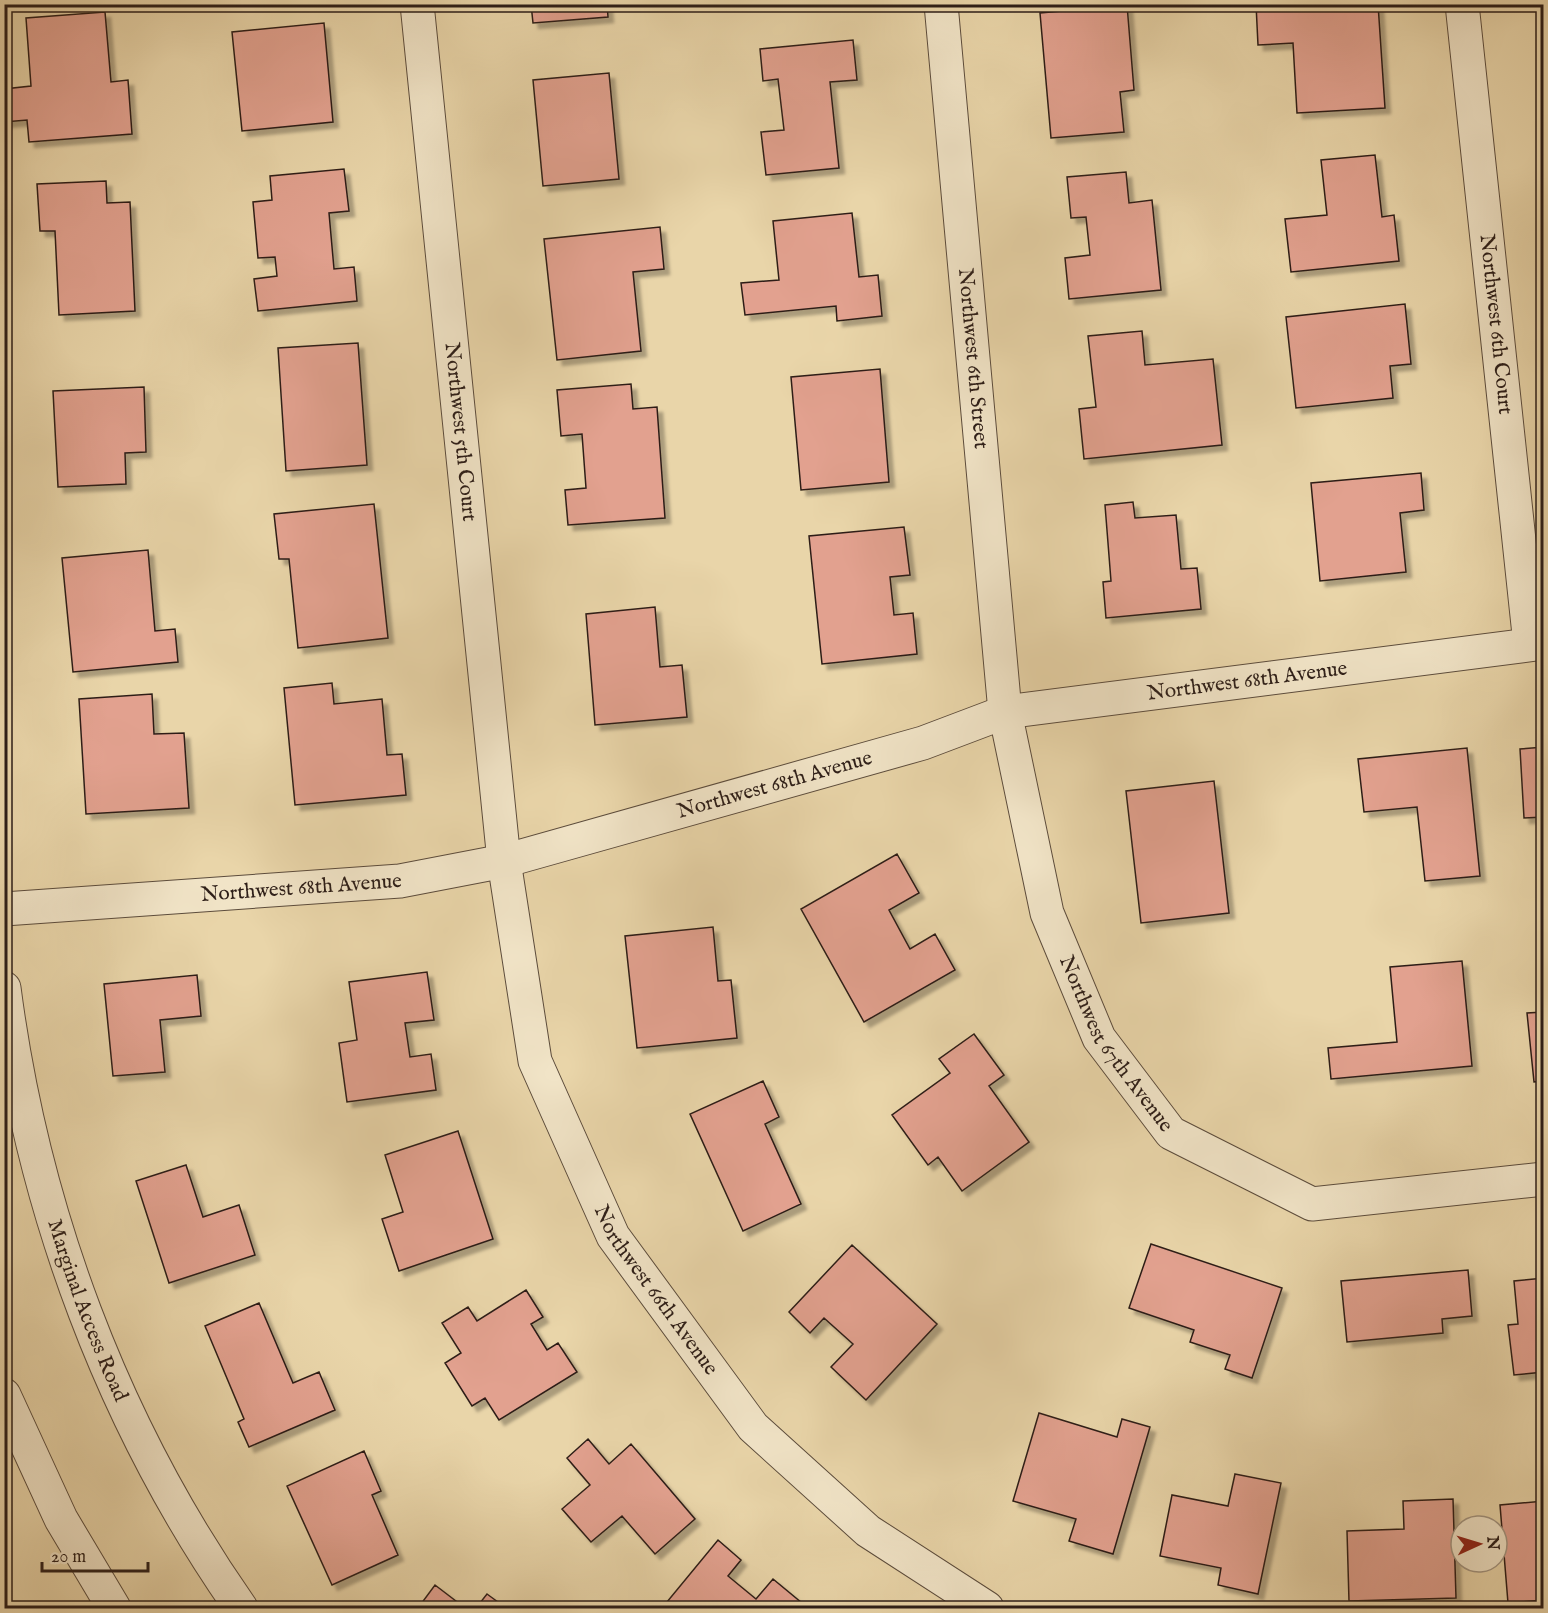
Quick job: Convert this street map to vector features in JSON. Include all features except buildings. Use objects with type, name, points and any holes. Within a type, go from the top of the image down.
[{"type":"street","name":"Northwest 5th Court","points":[[417,4],[504,861]]},
{"type":"street","name":"Northwest 6th Street","points":[[941,4],[1005,712]]},
{"type":"street","name":"Northwest 6th Court","points":[[1462,4],[1537,643]]},
{"type":"street","name":"Northwest 68th Avenue","points":[[4,909],[400,881],[504,861],[923,743],[1005,712],[1537,643]]},
{"type":"street","name":"Northwest 67th Avenue","points":[[1005,712],[1047,913],[1099,1038],[1171,1133],[1312,1204],[1544,1179]]},
{"type":"street","name":"Northwest 66th Avenue","points":[[504,861],[535,1061],[613,1236],[753,1427],[868,1530],[987,1608]]},
{"type":"street","name":"Marginal Access Road","points":[[4,988],[24,1106],[47,1200],[75,1285],[109,1375],[145,1449],[180,1512],[241,1608]]},
{"type":"street","points":[[4,1395],[61,1519],[114,1608]]}]
